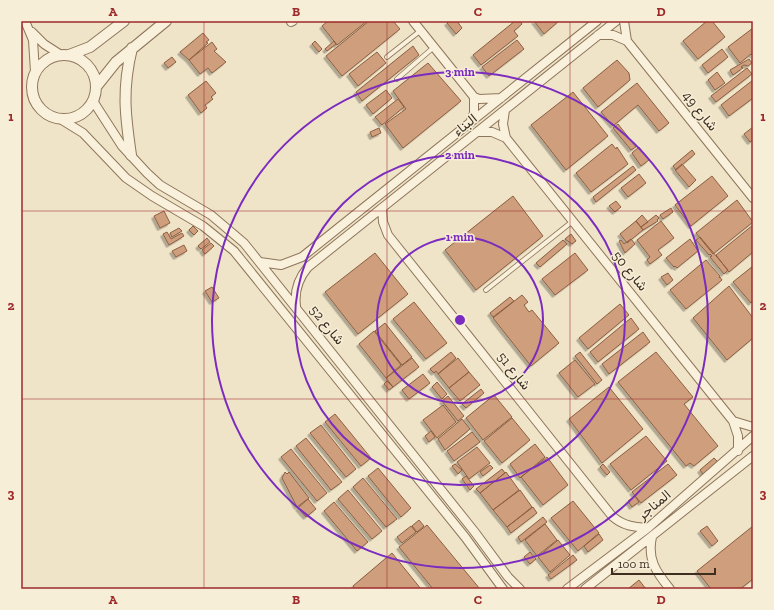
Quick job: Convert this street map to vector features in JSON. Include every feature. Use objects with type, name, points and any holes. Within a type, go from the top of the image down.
[{"type":"street","points":[[25,21],[30,30],[35,50],[35,72],[31,84],[36,104],[50,117],[62,120],[77,117],[84,113],[93,101],[96,87],[116,62],[166,21]]},
{"type":"street","points":[[35,72],[42,63],[51,57],[90,48],[124,21]]},
{"type":"street","points":[[413,21],[474,97],[474,112],[470,123]]},
{"type":"street","name":"البناء","points":[[296,307],[295,290],[305,270],[616,21]]},
{"type":"street","points":[[624,21],[627,41]]},
{"type":"street","name":"البناء","points":[[260,262],[281,265],[302,257],[594,22]]},
{"type":"street","points":[[30,30],[44,44],[65,55],[86,63],[91,70],[96,87]]},
{"type":"street","points":[[598,35],[613,35],[627,41]]},
{"type":"street","name":"شارع 49","points":[[627,41],[753,198]]},
{"type":"street","points":[[131,155],[124,110],[126,75],[132,48]]},
{"type":"street","points":[[474,97],[488,99],[501,98]]},
{"type":"street","name":"شارع 52","points":[[93,101],[122,146],[131,155],[136,163],[160,185],[211,215],[228,228],[260,262],[474,531],[508,577],[520,589]]},
{"type":"street","points":[[505,110],[503,124],[506,138]]},
{"type":"street","name":"شارع 52","points":[[62,120],[83,133],[126,178],[152,196],[203,226],[234,251],[465,537],[503,589]]},
{"type":"street","points":[[477,132],[492,132],[506,138]]},
{"type":"street","name":"شارع 50","points":[[506,138],[733,421],[738,436],[738,451]]},
{"type":"street","name":"شارع 51","points":[[382,208],[383,222],[388,235],[612,516],[619,522],[628,526],[648,528]]},
{"type":"street","points":[[733,421],[753,427]]},
{"type":"street","name":"المناجر","points":[[567,589],[648,528],[738,451],[753,436]]},
{"type":"street","name":"المناجر","points":[[585,589],[753,456]]},
{"type":"street","points":[[743,464],[753,464]]},
{"type":"street","points":[[652,537],[650,552],[654,567],[670,589]]},
{"type":"lane","points":[[387,57],[420,30]]},
{"type":"lane","points":[[397,79],[434,47]]},
{"type":"lane","points":[[486,290],[573,221]]},
{"type":"building","points":[[328,21],[367,21],[337,45],[322,26]]},
{"type":"building","points":[[369,21],[393,21],[400,29],[342,76],[326,56]]},
{"type":"building","points":[[449,21],[457,21],[462,28],[456,34],[447,23]]},
{"type":"building","points":[[515,21],[520,21],[522,24],[514,31],[518,36],[481,65],[473,55]]},
{"type":"building","points":[[534,21],[559,21],[544,34]]},
{"type":"building","points":[[707,21],[712,21],[725,37],[698,59],[683,41]]},
{"type":"building","points":[[753,28],[753,56],[751,54],[740,63],[728,47]]},
{"type":"building","points":[[203,33],[209,40],[206,42],[208,43],[189,60],[180,52]]},
{"type":"building","points":[[517,40],[524,49],[489,76],[482,67]]},
{"type":"building","points":[[315,41],[322,49],[319,52],[312,44]]},
{"type":"building","points":[[334,41],[336,44],[327,51],[325,49]]},
{"type":"building","points":[[212,42],[217,49],[214,51],[226,62],[212,73],[208,68],[200,74],[189,60]]},
{"type":"building","points":[[413,46],[419,55],[362,101],[356,92]]},
{"type":"building","points":[[722,49],[728,57],[708,73],[702,65]]},
{"type":"building","points":[[377,52],[386,63],[358,86],[349,74]]},
{"type":"building","points":[[172,57],[176,62],[168,68],[164,63]]},
{"type":"building","points":[[749,59],[752,63],[748,66],[744,65],[741,67],[743,68],[733,75],[730,70]]},
{"type":"building","points":[[617,60],[629,73],[630,80],[598,107],[583,88]]},
{"type":"building","points":[[428,63],[461,101],[403,148],[385,124],[406,109],[393,91]]},
{"type":"building","points":[[747,68],[752,74],[716,102],[711,96]]},
{"type":"building","points":[[717,72],[725,83],[715,90],[708,80]]},
{"type":"building","points":[[753,80],[753,98],[729,116],[721,105]]},
{"type":"building","points":[[206,81],[216,93],[211,97],[213,99],[205,105],[207,108],[201,113],[188,95]]},
{"type":"building","points":[[637,83],[669,123],[659,131],[638,105],[613,126],[601,112]]},
{"type":"building","points":[[386,90],[392,98],[373,114],[366,105]]},
{"type":"building","points":[[573,92],[608,136],[566,170],[531,125]]},
{"type":"building","points":[[398,99],[404,107],[382,125],[375,117]]},
{"type":"building","points":[[618,124],[636,147],[631,150],[613,128]]},
{"type":"building","points":[[753,127],[753,140],[750,142],[744,134]]},
{"type":"building","points":[[379,128],[381,133],[372,137],[370,132]]},
{"type":"building","points":[[612,144],[616,149],[617,147],[628,164],[591,192],[576,173]]},
{"type":"building","points":[[639,147],[649,160],[641,166],[632,153]]},
{"type":"building","points":[[692,150],[695,154],[676,170],[673,166]]},
{"type":"building","points":[[682,164],[696,180],[689,187],[675,170]]},
{"type":"building","points":[[633,166],[636,170],[596,202],[593,197]]},
{"type":"building","points":[[639,174],[646,183],[628,197],[621,188]]},
{"type":"building","points":[[712,176],[728,196],[691,226],[675,205]]},
{"type":"building","points":[[513,196],[543,236],[476,290],[445,250]]},
{"type":"building","points":[[737,200],[753,222],[713,254],[696,233]]},
{"type":"building","points":[[616,201],[621,207],[615,212],[609,206]]},
{"type":"building","points":[[671,208],[673,212],[663,219],[660,215]]},
{"type":"building","points":[[164,211],[170,223],[160,228],[154,216]]},
{"type":"building","points":[[642,215],[648,222],[641,227],[636,221]]},
{"type":"building","points":[[656,215],[659,218],[657,220],[658,221],[643,230],[641,227]]},
{"type":"building","points":[[636,221],[643,230],[627,243],[620,234]]},
{"type":"building","points":[[661,221],[674,238],[658,250],[662,255],[650,264],[647,260],[650,257],[637,240]]},
{"type":"building","points":[[753,225],[753,252],[729,272],[716,255]]},
{"type":"building","points":[[193,226],[198,231],[194,235],[189,230]]},
{"type":"building","points":[[179,228],[182,231],[172,237],[170,233]]},
{"type":"building","points":[[167,232],[171,239],[182,233],[184,236],[169,245],[163,234]]},
{"type":"building","points":[[571,234],[576,241],[572,244],[565,239]]},
{"type":"building","points":[[700,237],[728,270],[724,274],[710,257],[712,256],[710,254],[709,255],[696,240]]},
{"type":"building","points":[[207,238],[210,242],[201,249],[198,246]]},
{"type":"building","points":[[631,239],[635,244],[625,253],[619,241],[621,240],[624,244]]},
{"type":"building","points":[[690,239],[698,251],[677,268],[675,266],[674,267],[666,258]]},
{"type":"building","points":[[563,240],[567,244],[540,267],[536,263]]},
{"type":"building","points":[[211,243],[214,246],[205,254],[202,250]]},
{"type":"building","points":[[184,245],[187,251],[176,257],[172,251]]},
{"type":"building","points":[[375,253],[408,294],[358,334],[325,292]]},
{"type":"building","points":[[575,253],[588,270],[555,295],[542,279]]},
{"type":"building","points":[[706,260],[722,280],[686,309],[670,290]]},
{"type":"building","points":[[753,266],[753,301],[751,303],[733,282]]},
{"type":"building","points":[[668,273],[673,280],[667,285],[661,277]]},
{"type":"building","points":[[729,286],[753,318],[753,338],[727,360],[693,318]]},
{"type":"building","points":[[212,287],[219,298],[212,302],[205,291]]},
{"type":"building","points":[[522,295],[528,302],[524,305],[529,312],[532,310],[559,343],[531,366],[493,318]]},
{"type":"building","points":[[510,297],[514,301],[493,317],[490,313]]},
{"type":"building","points":[[414,302],[447,343],[426,359],[393,319]]},
{"type":"building","points":[[620,304],[629,315],[588,349],[579,338]]},
{"type":"building","points":[[631,318],[639,329],[598,362],[590,352]]},
{"type":"building","points":[[385,323],[412,357],[402,365],[375,331]]},
{"type":"building","points":[[374,331],[401,365],[386,378],[359,344]]},
{"type":"building","points":[[643,332],[650,342],[609,374],[602,364]]},
{"type":"building","points":[[451,352],[456,358],[438,374],[436,371],[434,373],[430,369]]},
{"type":"building","points":[[580,352],[602,380],[597,384],[575,356]]},
{"type":"building","points":[[656,352],[693,397],[684,404],[718,446],[694,466],[690,463],[686,466],[618,382]]},
{"type":"building","points":[[412,358],[419,367],[393,387],[386,378]]},
{"type":"building","points":[[458,358],[469,372],[449,388],[438,374]]},
{"type":"building","points":[[575,360],[595,384],[578,397],[559,373]]},
{"type":"building","points":[[469,372],[480,385],[460,401],[449,388]]},
{"type":"building","points":[[423,374],[430,383],[409,399],[402,390]]},
{"type":"building","points":[[387,381],[393,387],[389,390],[384,384]]},
{"type":"building","points":[[437,382],[447,394],[442,399],[432,387]]},
{"type":"building","points":[[609,387],[643,429],[602,463],[569,419]]},
{"type":"building","points":[[481,389],[484,393],[466,408],[462,404]]},
{"type":"building","points":[[494,395],[512,417],[483,440],[466,418]]},
{"type":"building","points":[[448,396],[464,416],[458,421],[442,401]]},
{"type":"building","points":[[443,405],[456,422],[437,438],[423,420]]},
{"type":"building","points":[[335,414],[371,458],[361,466],[325,422]]},
{"type":"building","points":[[512,418],[530,440],[502,463],[484,441]]},
{"type":"building","points":[[462,419],[470,429],[445,450],[438,439]]},
{"type":"building","points":[[321,425],[356,469],[346,477],[310,433]]},
{"type":"building","points":[[431,431],[435,437],[429,442],[425,436]]},
{"type":"building","points":[[472,432],[480,442],[454,461],[447,451]]},
{"type":"building","points":[[646,436],[667,461],[631,490],[610,464]]},
{"type":"building","points":[[306,438],[342,482],[331,490],[296,446]]},
{"type":"building","points":[[535,444],[545,457],[520,478],[510,464]]},
{"type":"building","points":[[477,447],[490,463],[469,479],[457,462]]},
{"type":"building","points":[[291,449],[327,493],[317,501],[281,457]]},
{"type":"building","points":[[547,457],[568,485],[543,505],[521,477]]},
{"type":"building","points":[[714,458],[720,464],[705,477],[700,470]]},
{"type":"building","points":[[455,464],[462,470],[458,474],[452,466]]},
{"type":"building","points":[[603,464],[610,472],[607,475],[600,467]]},
{"type":"building","points":[[668,464],[677,475],[641,503],[632,492]]},
{"type":"building","points":[[490,465],[493,468],[483,476],[480,472]]},
{"type":"building","points":[[378,468],[411,508],[401,517],[368,476]]},
{"type":"building","points":[[502,469],[505,473],[480,493],[476,489]]},
{"type":"building","points":[[285,472],[287,474],[289,472],[309,498],[297,507],[282,478]]},
{"type":"building","points":[[506,472],[519,490],[493,510],[480,493]]},
{"type":"building","points":[[466,476],[474,486],[470,490],[462,479]]},
{"type":"building","points":[[363,478],[397,519],[386,527],[353,487]]},
{"type":"building","points":[[348,490],[382,531],[372,539],[338,499]]},
{"type":"building","points":[[520,490],[532,507],[507,527],[493,510]]},
{"type":"building","points":[[635,496],[639,502],[632,507],[628,501]]},
{"type":"building","points":[[308,499],[316,509],[306,517],[298,508]]},
{"type":"building","points":[[573,501],[599,533],[578,551],[551,518]]},
{"type":"building","points":[[334,502],[368,542],[357,551],[324,511]]},
{"type":"building","points":[[533,507],[537,513],[511,533],[507,527]]},
{"type":"building","points":[[543,517],[547,522],[521,542],[518,537]]},
{"type":"building","points":[[419,520],[424,526],[417,532],[412,526]]},
{"type":"building","points":[[545,524],[557,540],[537,556],[525,540]]},
{"type":"building","points":[[427,525],[480,589],[433,589],[399,547]]},
{"type":"building","points":[[411,526],[416,532],[402,543],[397,537]]},
{"type":"building","points":[[707,526],[718,541],[712,546],[700,531]]},
{"type":"building","points":[[753,526],[753,579],[740,589],[711,589],[697,571]]},
{"type":"building","points":[[599,534],[603,540],[588,552],[584,546]]},
{"type":"building","points":[[558,540],[570,555],[550,572],[538,557]]},
{"type":"building","points":[[530,552],[536,559],[530,564],[524,557]]},
{"type":"building","points":[[392,553],[421,589],[355,589],[353,586]]},
{"type":"building","points":[[573,555],[577,560],[551,579],[548,575]]},
{"type":"building","points":[[639,580],[646,589],[628,589]]}]
